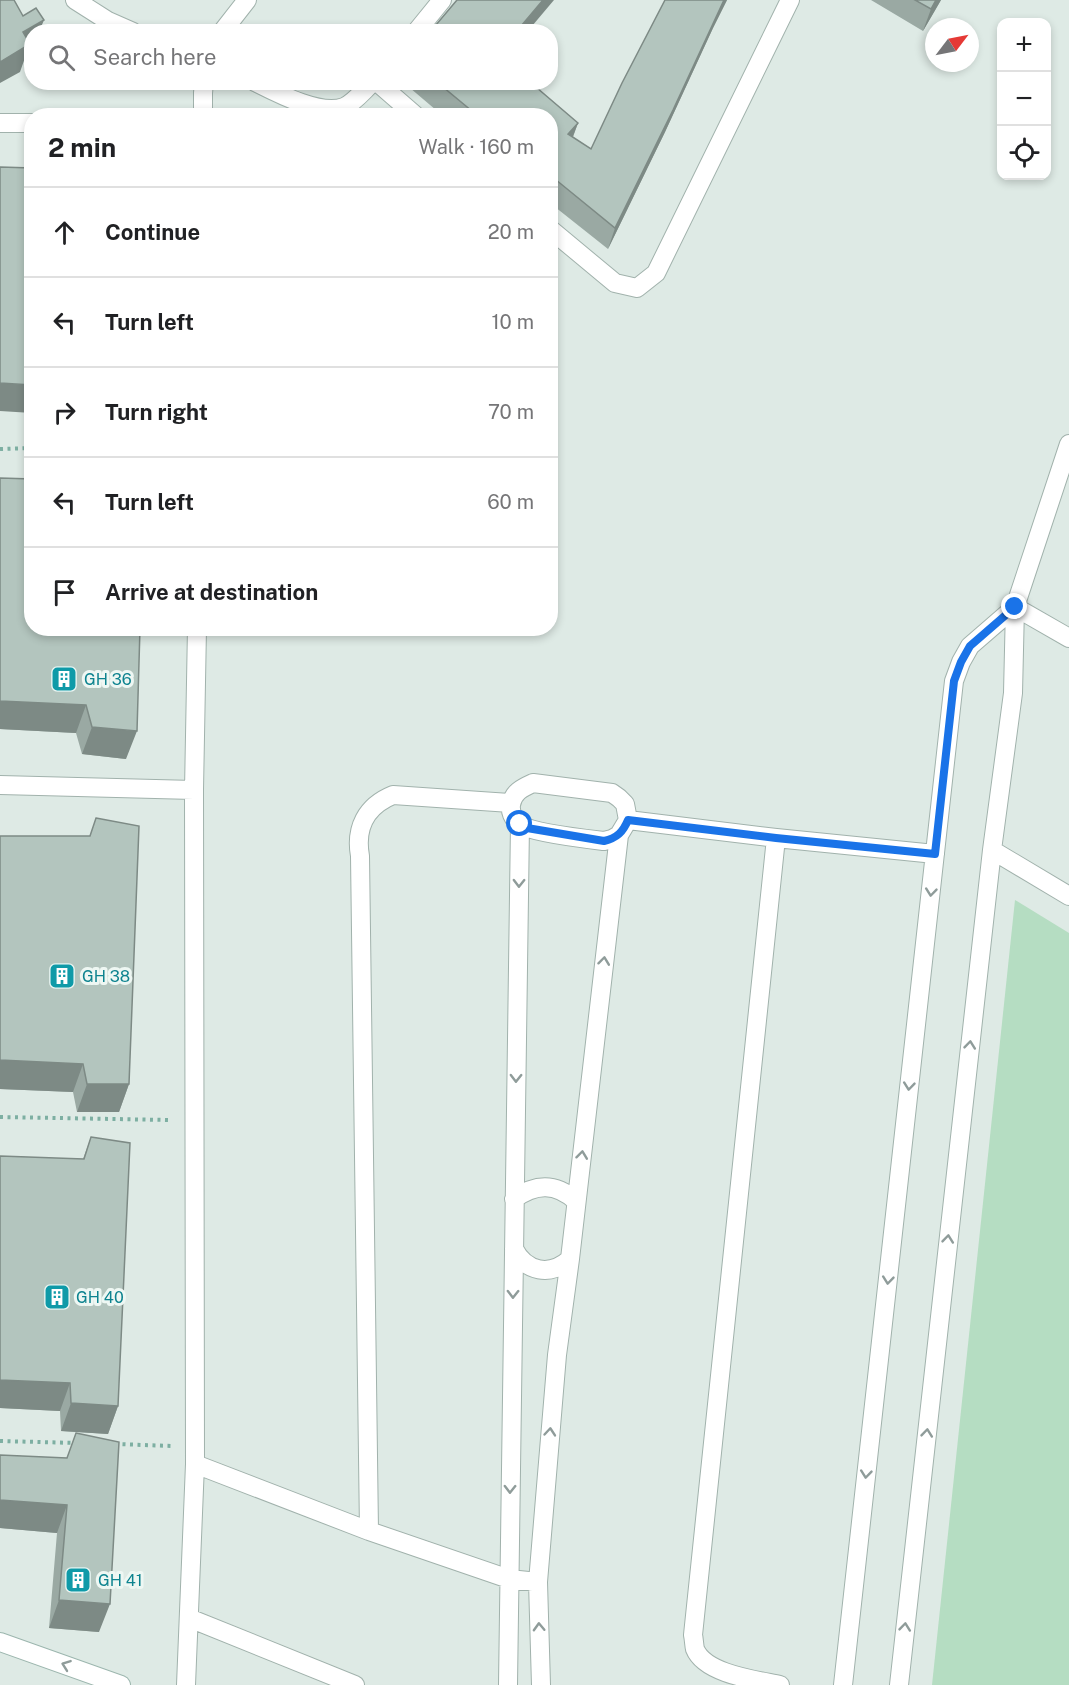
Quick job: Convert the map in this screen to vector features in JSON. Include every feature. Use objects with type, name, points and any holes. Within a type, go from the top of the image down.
[{"type":"street","points":[[75,0],[115,24]]},
{"type":"street","points":[[228,24],[247,0]]},
{"type":"street","points":[[422,24],[442,0]]},
{"type":"street","points":[[558,236],[615,283],[637,288],[656,273],[790,0]]},
{"type":"street","points":[[203,90],[203,108]]},
{"type":"street","points":[[272,90],[320,108]]},
{"type":"street","points":[[330,108],[345,106],[365,90]]},
{"type":"street","points":[[385,90],[406,108]]},
{"type":"street","points":[[0,123],[24,123]]},
{"type":"street","points":[[899,1685],[992,850],[1013,693],[1015,607],[1069,444]]},
{"type":"street","points":[[1015,607],[1069,638]]},
{"type":"street","points":[[843,1685],[954,681],[970,646],[1015,607]]},
{"type":"street","points":[[186,1685],[195,1456],[194,790],[197,636]]},
{"type":"street","points":[[541,1685],[538,1582],[556,1355],[570,1259],[576,1201],[623,827],[625,804],[612,794],[533,783],[515,794],[511,803],[514,819],[527,828],[604,841],[612,839],[623,827]]},
{"type":"street","points":[[0,785],[194,790]]},
{"type":"street","points":[[369,1531],[360,856],[357,842],[365,816],[382,800],[393,795],[511,803]]},
{"type":"street","points":[[508,1685],[520,824]]},
{"type":"street","points":[[623,827],[776,838],[935,854]]},
{"type":"street","points":[[776,838],[693,1635],[695,1650],[704,1662],[725,1672],[780,1685]]},
{"type":"street","points":[[992,850],[1069,896]]},
{"type":"street","points":[[514,1199],[525,1191],[549,1186],[568,1194],[576,1201]]},
{"type":"street","points":[[514,1249],[527,1266],[536,1270],[554,1269],[563,1266],[570,1259]]},
{"type":"street","points":[[195,1456],[369,1531],[509,1579],[538,1582]]},
{"type":"street","points":[[189,1618],[355,1685]]},
{"type":"street","points":[[0,1642],[121,1685]]},
{"type":"path","points":[[0,449],[24,448]]},
{"type":"path","points":[[0,1117],[195,1121]]},
{"type":"path","points":[[0,1441],[80,1443]]},
{"type":"path","points":[[103,1444],[195,1456]]},
{"type":"green space","points":[[1015,900],[1069,933],[1069,1685],[932,1685]]},
{"type":"building","points":[[0,0],[14,0],[23,16],[36,8],[44,20],[37,24],[24,24],[24,48],[0,62]]},
{"type":"building","points":[[457,0],[543,0],[523,24],[437,24]]},
{"type":"building","points":[[665,0],[724,0],[615,228],[558,182],[558,108],[468,108],[447,90],[539,90],[578,123],[568,134],[591,149]]},
{"type":"building","points":[[915,0],[936,0],[931,9]]},
{"type":"building","points":[[0,167],[24,168],[24,384],[0,383]]},
{"type":"building","name":"GH 36","points":[[0,478],[24,479],[24,636],[140,636],[137,731],[92,727],[86,705],[0,701]]},
{"type":"building","name":"GH 38","points":[[96,818],[139,826],[129,1084],[87,1084],[83,1064],[0,1060],[0,836],[90,836]]},
{"type":"building","name":"GH 40","points":[[91,1137],[130,1143],[118,1406],[71,1403],[70,1383],[0,1380],[0,1156],[84,1159]]},
{"type":"building","name":"GH 41","points":[[76,1433],[119,1442],[110,1604],[59,1600],[67,1505],[0,1500],[0,1455],[67,1458]]},
{"type":"place","name":"GH 36","points":[[64,679]]},
{"type":"place","name":"GH 38","points":[[62,976]]},
{"type":"place","name":"GH 40","points":[[57,1297]]},
{"type":"place","name":"GH 41","points":[[78,1580]]},
{"type":"route","points":[[520,824],[527,828],[604,841],[619,835],[628,820],[935,854],[954,681],[970,646],[1015,607]]}]
